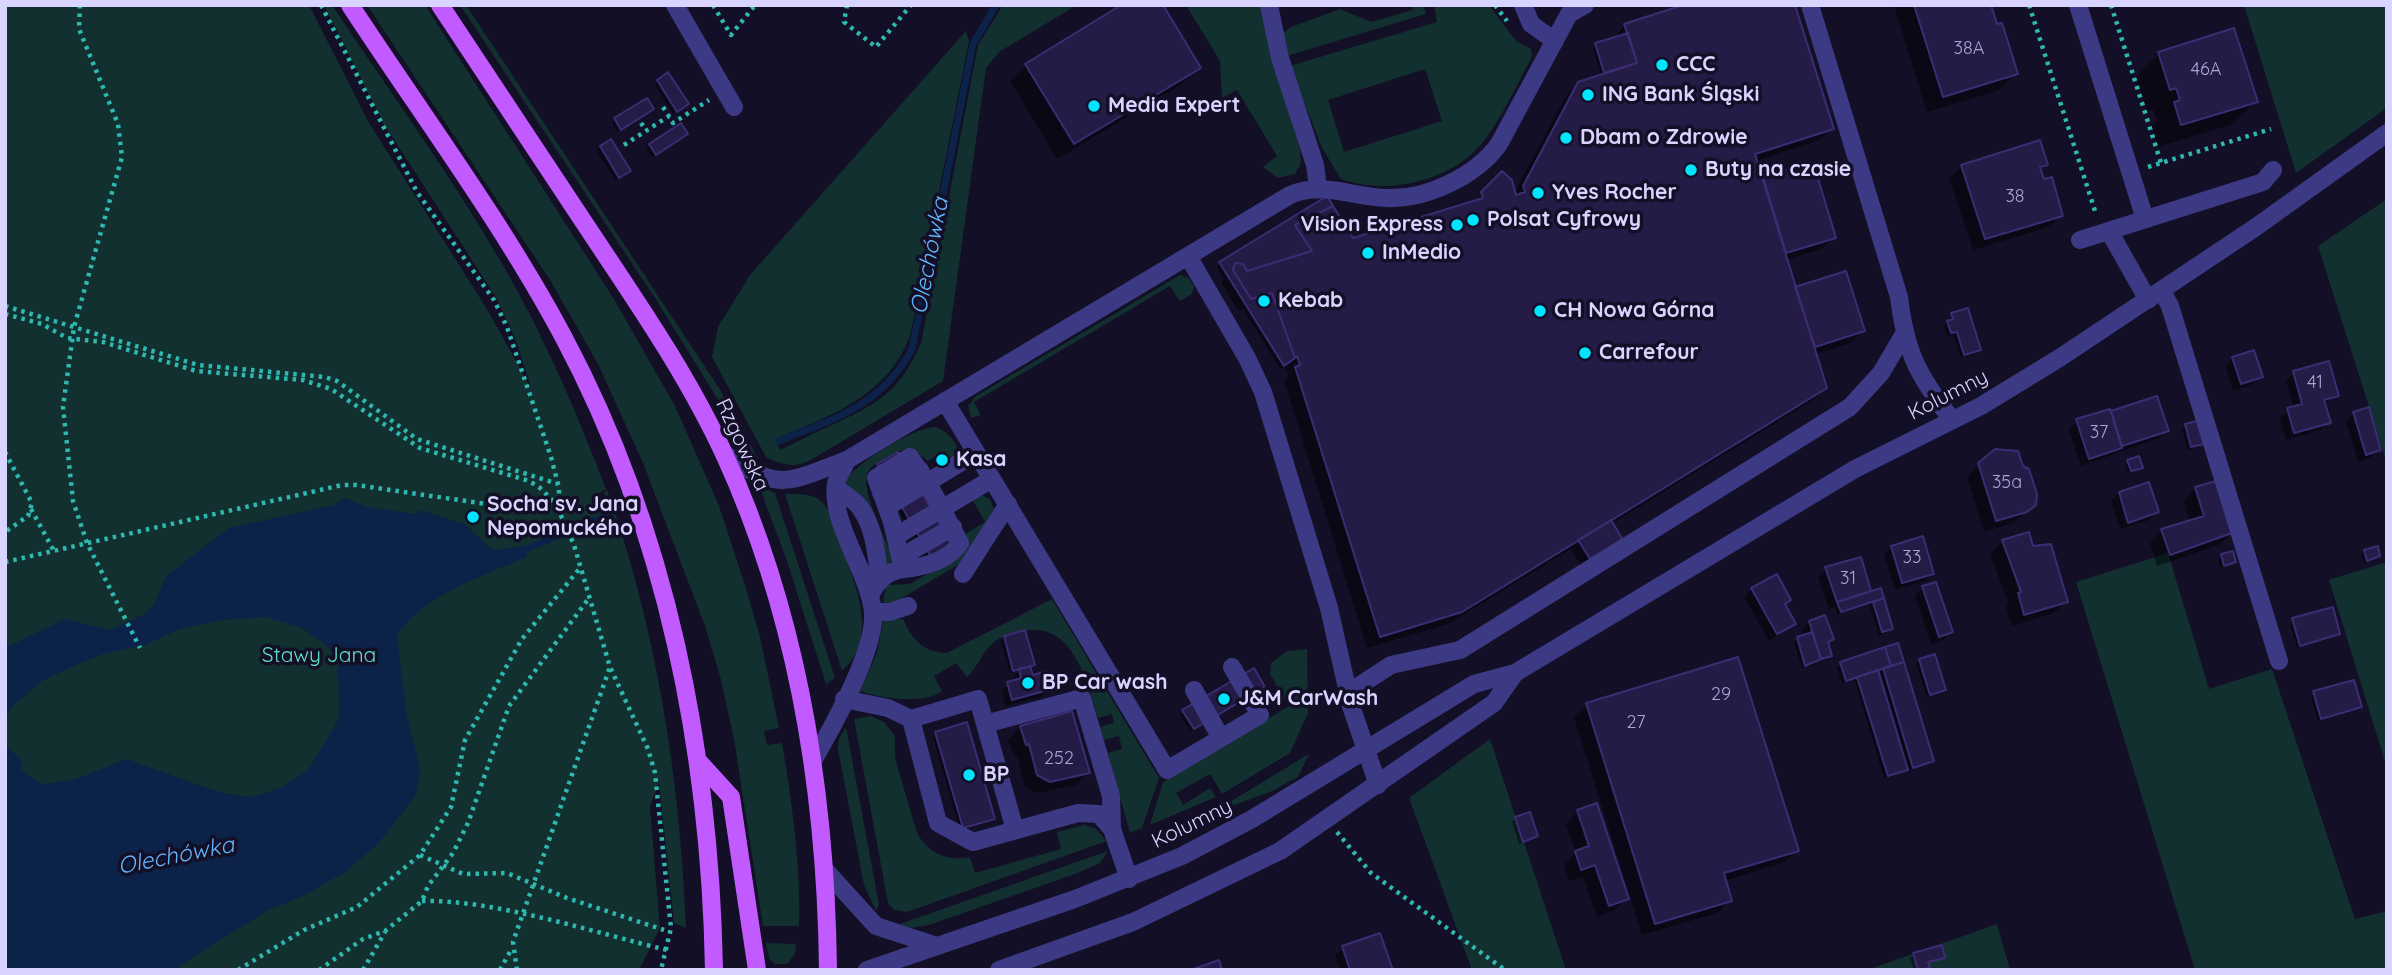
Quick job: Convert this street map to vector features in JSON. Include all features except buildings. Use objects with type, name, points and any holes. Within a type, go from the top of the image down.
[{"type":"main road","points":[[350,5],[524,268],[565,340],[612,441],[662,590],[686,687],[699,763],[712,906],[714,970]]},
{"type":"main road","name":"Rzgowska","points":[[440,5],[661,339],[724,454],[772,576],[799,681],[814,760],[826,871],[828,970]]},
{"type":"main road","points":[[699,763],[731,797],[748,926],[757,970]]},
{"type":"street","points":[[676,5],[734,107]]},
{"type":"street","points":[[1269,5],[1280,58],[1315,165],[1318,188]]},
{"type":"street","points":[[1523,5],[1531,24],[1555,41]]},
{"type":"street","points":[[724,454],[754,473],[775,482],[794,481],[847,460],[1290,195],[1318,188],[1387,198],[1408,197],[1479,167],[1499,144],[1569,14],[1585,5]]},
{"type":"street","points":[[1810,5],[1899,297],[1904,334],[1919,375],[1952,420]]},
{"type":"street","points":[[2078,5],[2145,219]]},
{"type":"street","name":"Kolumny","points":[[867,970],[1129,879],[1223,835],[1474,684],[1515,673],[1855,469],[1982,406],[2155,296],[2387,133]]},
{"type":"street","points":[[2080,240],[2263,182],[2273,170]]},
{"type":"street","points":[[2105,232],[2155,296],[2170,306],[2279,661]]},
{"type":"street","points":[[1188,256],[1247,358],[1263,393],[1329,608],[1348,693],[1365,751],[1378,785]]},
{"type":"street","points":[[1348,693],[1391,665],[1460,650],[1850,407],[1881,373],[1904,334]]},
{"type":"street","points":[[945,401],[1167,770],[1260,715],[1232,667]]},
{"type":"street","points":[[884,500],[924,476],[976,453]]},
{"type":"street","points":[[814,760],[868,650],[873,597],[889,573],[902,563],[927,566],[956,549],[960,540],[924,476],[910,457],[880,473],[876,481],[896,536],[902,563]]},
{"type":"street","points":[[847,460],[836,488],[838,510],[873,597],[890,612],[908,606]]},
{"type":"street","points":[[896,536],[992,479]]},
{"type":"street","points":[[963,574],[1008,504]]},
{"type":"street","name":"Kolumny","points":[[999,970],[1086,940],[1177,903],[1280,851],[1494,703],[1515,673]]},
{"type":"street","points":[[1194,690],[1221,738]]},
{"type":"street","points":[[985,724],[1082,698],[1111,796],[1112,829],[1129,879]]},
{"type":"street","points":[[844,699],[888,708],[911,719],[978,699],[1015,830]]},
{"type":"street","points":[[911,719],[938,823],[973,842],[1078,813],[1099,814],[1112,829]]},
{"type":"street","points":[[826,871],[876,926],[937,946]]},
{"type":"path","points":[[80,5],[79,29],[118,124],[122,157],[74,327],[63,407],[73,501],[87,543],[140,648]]},
{"type":"path","points":[[321,5],[417,192],[501,313],[512,339],[558,484],[556,495],[559,509],[575,545],[610,667],[643,744],[648,749],[658,788],[671,928],[661,970]]},
{"type":"path","points":[[713,5],[731,35],[755,5]]},
{"type":"path","points":[[847,5],[844,22],[876,47],[911,5]]},
{"type":"path","points":[[2029,5],[2105,232]]},
{"type":"path","points":[[2111,5],[2161,163]]},
{"type":"path","points":[[663,107],[673,123],[724,90]]},
{"type":"path","points":[[624,145],[669,116]]},
{"type":"path","points":[[641,123],[646,130]]},
{"type":"path","points":[[2131,173],[2271,129]]},
{"type":"path","points":[[5,306],[198,365],[325,377],[337,382],[417,439],[558,484]]},
{"type":"path","points":[[5,314],[42,324],[72,340],[103,342],[196,371],[303,380],[331,389],[420,448],[539,486],[559,509]]},
{"type":"path","points":[[5,452],[31,496],[31,509],[54,551]]},
{"type":"path","points":[[5,562],[342,485],[500,506],[559,509]]},
{"type":"path","points":[[5,532],[22,521],[31,509]]},
{"type":"path","points":[[238,970],[304,930],[357,907],[421,855],[451,807],[465,740],[522,639],[581,567]]},
{"type":"path","points":[[319,970],[363,939],[385,931],[422,901],[428,886],[468,823],[509,706],[590,597]]},
{"type":"path","points":[[500,970],[512,948],[610,667]]},
{"type":"path","points":[[1327,821],[1371,873],[1505,970]]},
{"type":"path","points":[[421,855],[470,875],[507,873],[664,930]]},
{"type":"path","points":[[422,901],[445,900],[522,915],[667,950]]},
{"type":"path","points":[[363,970],[385,931]]},
{"type":"path","points":[[512,948],[517,970]]},
{"type":"green space","name":"Stawy Jana","points":[[5,5],[309,5],[369,123],[487,309],[532,390],[515,338],[497,299],[384,124],[324,5],[332,5],[484,233],[533,321],[560,376],[606,489],[591,499],[593,502],[598,499],[605,513],[601,517],[606,526],[613,523],[604,493],[607,490],[640,596],[663,706],[678,817],[686,928],[674,923],[659,782],[650,807],[660,928],[639,970],[5,970]]},
{"type":"green space","points":[[367,5],[425,5],[614,299],[675,406],[719,506],[760,637],[779,728],[764,731],[767,745],[782,743],[797,857],[799,926],[763,926],[734,739],[720,676],[705,626],[643,463],[598,364],[550,280]]},
{"type":"green space","points":[[460,5],[466,5],[719,388],[759,460],[747,447],[657,301]]},
{"type":"green space","points":[[1003,5],[1077,5],[999,52],[986,68],[943,381],[809,461],[788,465],[766,457],[712,357],[718,327],[750,275],[966,31],[969,41],[910,336],[900,357],[872,389],[837,412],[776,439],[780,450],[870,406],[903,376],[921,343],[978,45]]},
{"type":"green space","points":[[1186,5],[1262,5],[1273,60],[1300,150],[1301,163],[1295,174],[1278,178],[1263,167],[1277,156],[1237,90],[1222,98],[1220,61]]},
{"type":"green space","points":[[1412,5],[1423,5],[1426,14],[1287,56],[1283,33],[1291,27],[1340,9],[1371,22],[1413,10]]},
{"type":"green space","points":[[1434,5],[1489,5],[1516,41],[1531,49],[1532,57],[1497,121],[1471,155],[1437,175],[1399,185],[1379,186],[1341,179],[1322,148],[1290,66],[1437,22]],"holes":[[[1425,69],[1442,121],[1344,152],[1328,100]]]},
{"type":"green space","points":[[2244,5],[2387,5],[2387,108],[2296,173]]},
{"type":"green space","points":[[2387,199],[2387,463],[2318,246]]},
{"type":"green space","points":[[1180,275],[1189,278],[1194,286],[1192,294],[1180,301],[1170,286],[974,402],[981,415],[971,418],[968,406],[976,396]]},
{"type":"green space","points":[[936,427],[948,434],[956,445],[959,453],[952,462],[945,451],[928,461],[906,449],[878,462],[868,472],[866,479],[870,500],[892,555],[892,561],[886,567],[863,501],[844,482],[860,465],[886,447],[914,433]]},
{"type":"green space","points":[[759,486],[775,493],[835,678],[826,684],[786,558]]},
{"type":"green space","points":[[785,494],[808,495],[825,505],[852,576],[861,610],[862,627],[860,643],[853,658],[842,671]]},
{"type":"green space","points":[[981,495],[990,499],[994,509],[961,563],[892,604],[883,602],[886,585],[910,584],[960,555],[967,539],[965,534],[985,522],[972,499]]},
{"type":"green space","points":[[2168,553],[2209,689],[2272,669],[2355,919],[2387,911],[2387,970],[2195,970],[2076,582]]},
{"type":"green space","points":[[2387,562],[2387,768],[2329,580]]},
{"type":"green space","points":[[1052,599],[1159,778],[1142,828],[1130,833],[1108,753],[1122,749],[1119,736],[1104,740],[1100,727],[1114,723],[1112,714],[1098,718],[1083,672],[1066,644],[1054,635],[1040,630],[1023,631],[1000,638],[989,647],[967,677],[956,663],[934,676],[942,691],[925,698],[901,699],[860,691],[877,653],[883,620],[903,619],[919,644],[947,653]]},
{"type":"green space","points":[[1307,649],[1308,713],[1290,753],[1222,794],[1210,774],[1176,793],[1183,805],[1210,788],[1216,797],[1150,825],[1163,782],[1289,706],[1270,674],[1271,663],[1287,651]]},
{"type":"green space","points":[[871,716],[884,722],[895,736],[895,758],[916,830],[925,844],[938,854],[953,858],[970,857],[975,873],[1061,849],[1057,832],[1084,825],[1095,828],[1107,841],[907,912],[894,910],[888,903],[854,719]]},
{"type":"green space","points":[[846,727],[879,905],[876,911],[864,885],[838,749],[839,739]]},
{"type":"green space","points":[[1490,739],[1566,970],[1472,970],[1409,798]]},
{"type":"green space","points":[[1309,754],[1298,777],[1272,791],[1210,814]]},
{"type":"green space","points":[[1108,851],[1100,863],[1078,873],[929,925],[910,928],[897,925]]},
{"type":"green space","points":[[1997,924],[2010,970],[1867,970]]},
{"type":"green space","points":[[766,943],[796,944],[795,954],[787,964],[775,964],[769,958]]},
{"type":"water","name":"Stawy Jana","points":[[345,498],[368,507],[415,514],[420,510],[466,525],[487,546],[495,550],[523,546],[527,557],[439,597],[423,608],[397,635],[407,718],[420,767],[417,794],[378,844],[345,872],[303,896],[268,910],[173,970],[5,970],[5,740],[8,748],[22,760],[21,770],[41,784],[74,780],[126,759],[222,793],[253,797],[282,787],[309,769],[340,717],[337,660],[325,644],[302,628],[265,617],[222,620],[180,629],[145,645],[106,653],[42,681],[12,707],[5,719],[5,648],[65,619],[110,630],[145,614],[154,605],[166,576],[229,528],[334,505]]},
{"type":"waterway","name":"Olechówka","points":[[779,441],[838,417],[871,397],[900,368],[912,349],[973,44],[996,5]]},
{"type":"waterway","name":"Olechówka","points":[[516,553],[609,515]]},
{"type":"place","name":"CCC","points":[[1662,65]]},
{"type":"place","name":"ING Bank Śląski","points":[[1588,95]]},
{"type":"place","name":"Media Expert","points":[[1094,106]]},
{"type":"place","name":"Dbam o Zdrowie","points":[[1566,138]]},
{"type":"place","name":"Buty na czasie","points":[[1691,170]]},
{"type":"place","name":"Yves Rocher","points":[[1538,193]]},
{"type":"place","name":"Polsat Cyfrowy","points":[[1473,220]]},
{"type":"place","name":"Vision Express","points":[[1457,225]]},
{"type":"place","name":"InMedio","points":[[1368,253]]},
{"type":"place","name":"Kebab","points":[[1264,301]]},
{"type":"place","name":"CH Nowa Górna","points":[[1540,311]]},
{"type":"place","name":"Carrefour","points":[[1585,353]]},
{"type":"place","name":"Kasa","points":[[942,460]]},
{"type":"place","name":"Socha sv. Jana Nepomuckého","points":[[473,517]]},
{"type":"place","name":"BP Car wash","points":[[1028,683]]},
{"type":"place","name":"J&M CarWash","points":[[1224,699]]},
{"type":"place","name":"BP","points":[[969,775]]}]
